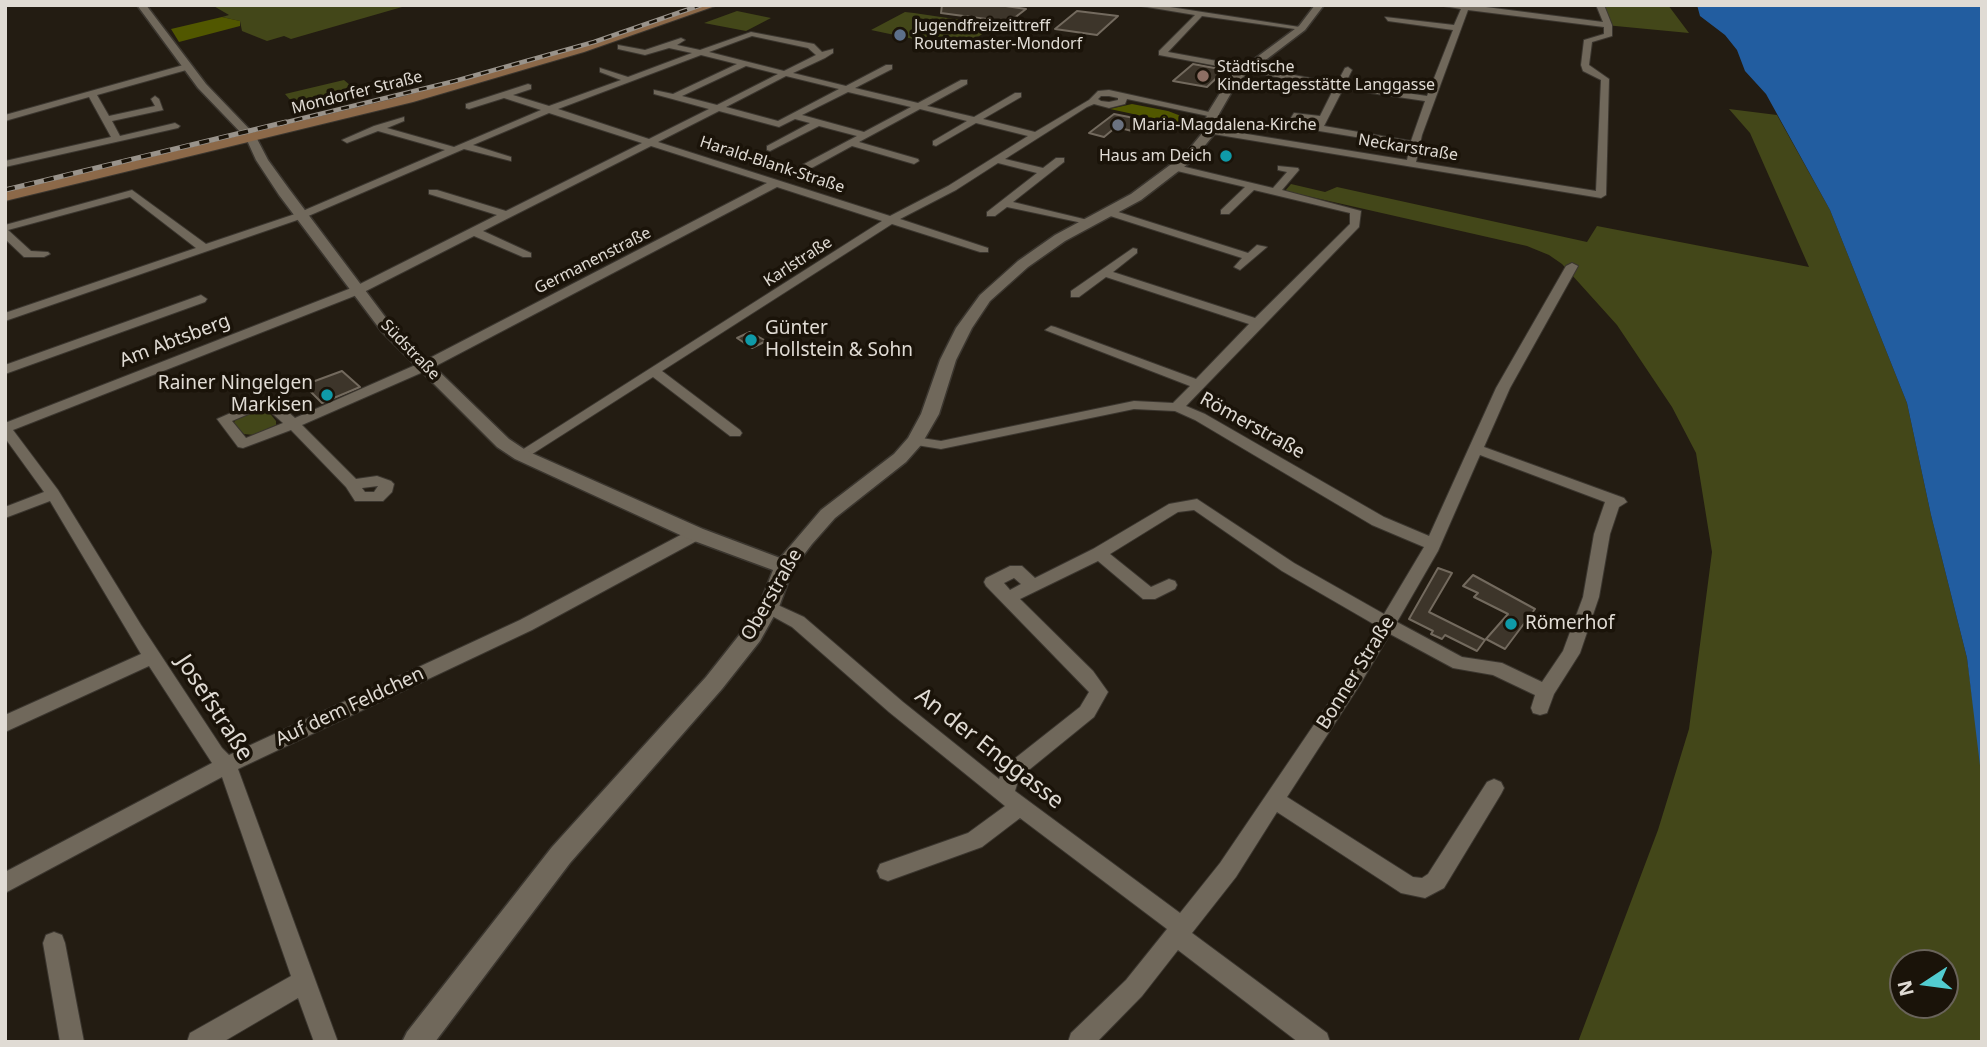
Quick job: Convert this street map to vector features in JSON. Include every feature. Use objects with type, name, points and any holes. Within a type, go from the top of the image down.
[{"type":"main road","name":"Mondorfer Straße","points":[[5,197],[408,99],[544,61],[713,5]]},
{"type":"main road","points":[[237,122],[259,126],[317,121]]},
{"type":"street","name":"Südstraße","points":[[141,5],[187,67],[251,137],[262,160],[387,329],[503,443],[521,454],[696,534],[784,567]]},
{"type":"street","points":[[1139,5],[1302,28]]},
{"type":"street","points":[[1183,11],[1191,5]]},
{"type":"street","name":"Oberstraße","points":[[417,1042],[561,855],[714,683],[752,635],[769,607],[784,567],[805,539],[828,514],[880,475],[915,440],[930,414],[948,360],[964,328],[985,298],[1023,264],[1060,238],[1136,197],[1177,168],[1205,140],[1234,79],[1302,28],[1321,5]]},
{"type":"street","points":[[1442,5],[1608,25],[1600,5]]},
{"type":"street","points":[[1411,164],[1430,99],[1465,7]]},
{"type":"street","points":[[1200,13],[1162,53],[1339,86],[1430,99]]},
{"type":"street","points":[[1388,20],[1456,28]]},
{"type":"street","name":"Neckarstraße","points":[[1212,122],[1411,164],[1601,195],[1605,79],[1586,69],[1585,65],[1588,40],[1608,36],[1608,25]]},
{"type":"street","name":"Am Abtsberg","points":[[5,428],[358,290],[826,53],[811,46],[751,34],[703,53]]},
{"type":"street","points":[[621,47],[645,53],[669,41],[703,53],[1036,135]]},
{"type":"street","points":[[5,317],[302,215],[550,109],[703,53]]},
{"type":"street","points":[[675,96],[746,63]]},
{"type":"street","points":[[779,124],[889,66]]},
{"type":"street","points":[[5,118],[187,67]]},
{"type":"street","points":[[603,70],[629,80]]},
{"type":"street","points":[[1348,70],[1320,124],[1415,144]]},
{"type":"street","points":[[640,76],[662,82]]},
{"type":"street","points":[[793,174],[964,82]]},
{"type":"street","points":[[690,89],[673,85],[657,92],[802,131]]},
{"type":"street","points":[[469,106],[528,87]]},
{"type":"street","points":[[93,94],[117,139]]},
{"type":"street","name":"Harald-Blank-Straße","points":[[504,95],[984,250]]},
{"type":"street","points":[[936,143],[1018,95]]},
{"type":"street","name":"Karlstraße","points":[[521,454],[891,220],[996,160],[1083,105],[1094,101],[1114,104],[1122,102],[1123,97],[1212,122]]},
{"type":"street","points":[[107,119],[160,108],[155,99]]},
{"type":"street","points":[[794,116],[865,135]]},
{"type":"street","points":[[347,141],[401,119]]},
{"type":"street","points":[[770,148],[817,123]]},
{"type":"street","points":[[5,164],[175,126]]},
{"type":"street","points":[[377,128],[508,159]]},
{"type":"street","points":[[851,143],[914,162]]},
{"type":"street","points":[[996,160],[1045,172]]},
{"type":"street","points":[[991,214],[1060,160]]},
{"type":"street","points":[[1177,168],[1356,211],[1355,225],[1177,407]]},
{"type":"street","points":[[1276,191],[1294,170],[1282,168]]},
{"type":"street","name":"Germanenstraße","points":[[352,485],[293,424],[425,366],[776,183]]},
{"type":"street","points":[[1225,212],[1252,186]]},
{"type":"street","points":[[433,192],[504,214]]},
{"type":"street","points":[[5,228],[132,193],[205,249]]},
{"type":"street","points":[[1005,203],[1088,223]]},
{"type":"street","points":[[1108,212],[1250,257]]},
{"type":"street","points":[[473,231],[527,255]]},
{"type":"street","points":[[5,233],[28,255],[44,254]]},
{"type":"street","points":[[1240,267],[1261,247]]},
{"type":"street","points":[[1075,294],[1133,251]]},
{"type":"street","name":"Bonner Straße","points":[[1080,1042],[1134,988],[1180,931],[1228,870],[1275,800],[1386,624],[1432,544],[1503,388],[1572,266]]},
{"type":"street","points":[[1104,273],[1257,323]]},
{"type":"street","points":[[5,370],[201,299]]},
{"type":"street","points":[[1051,330],[1198,384]]},
{"type":"street","points":[[653,372],[735,433]]},
{"type":"street","name":"Römerstraße","points":[[915,440],[941,444],[1134,405],[1177,407],[1200,416],[1378,521],[1432,544]]},
{"type":"street","name":"Josefstraße","points":[[5,428],[53,494],[152,657],[215,754],[227,765],[327,1042]]},
{"type":"street","points":[[888,871],[975,840],[1012,800],[1011,773],[1087,712],[1099,692],[1087,676],[1008,598],[1099,552],[1174,509],[1197,504],[1287,567],[1386,624],[1459,663],[1496,668],[1542,700],[1571,653],[1591,597],[1602,534],[1616,501],[1474,448]]},
{"type":"street","points":[[5,513],[53,494]]},
{"type":"street","name":"Auf dem Feldchen","points":[[5,883],[227,765],[526,625],[696,534]]},
{"type":"street","points":[[1099,552],[1149,595],[1168,585]]},
{"type":"street","name":"An der Enggasse","points":[[769,607],[798,622],[896,707],[1318,1042]]},
{"type":"street","points":[[5,724],[152,657]]},
{"type":"street","points":[[1275,800],[1409,886],[1425,888],[1436,881],[1494,788]]},
{"type":"street","points":[[54,943],[72,1042]]},
{"type":"street","points":[[199,1042],[304,981]]},
{"type":"green space","points":[[212,5],[409,5],[291,39],[284,36],[267,41],[242,31],[240,21],[222,17],[229,15]]},
{"type":"green space","points":[[1599,5],[1668,5],[1689,33],[1605,25]]},
{"type":"green space","points":[[737,11],[771,18],[746,31],[704,23]]},
{"type":"green space","points":[[905,12],[995,25],[961,49],[871,30]]},
{"type":"green space","points":[[344,80],[365,98],[302,114],[285,94]]},
{"type":"green space","points":[[1729,109],[1777,115],[1830,210],[1907,403],[1931,515],[1967,658],[1982,769],[1982,1042],[1578,1042],[1658,830],[1689,729],[1712,552],[1696,453],[1672,407],[1617,325],[1562,264],[1549,255],[1527,246],[1285,191],[1291,184],[1325,192],[1337,187],[1587,242],[1597,226],[1809,267],[1750,133]]},
{"type":"green space","points":[[257,409],[267,410],[276,425],[254,435],[244,434],[233,424],[236,419]]},
{"type":"shaded area","points":[[222,17],[240,21],[240,26],[179,42],[171,29]]},
{"type":"shaded area","points":[[1132,104],[1168,111],[1194,121],[1198,128],[1110,109]]},
{"type":"water","points":[[1697,5],[1982,5],[1982,782],[1967,658],[1931,515],[1907,403],[1830,210],[1766,94],[1745,71],[1737,50],[1725,35],[1700,16]]},
{"type":"building","points":[[942,5],[999,5],[1026,9],[1009,22],[941,13]]},
{"type":"building","points":[[1077,11],[1118,16],[1097,35],[1055,29]]},
{"type":"building","name":"Städtische Kindertagesstätte Langgasse","points":[[1193,64],[1225,70],[1207,87],[1173,81]]},
{"type":"building","name":"Maria-Magdalena-Kirche","points":[[1114,114],[1146,120],[1132,131],[1116,127],[1104,137],[1089,133]]},
{"type":"building","name":"Günter Hollstein & Sohn","points":[[750,332],[766,341],[752,348],[737,338]]},
{"type":"building","name":"Rainer Ningelgen Markisen","points":[[342,371],[360,387],[322,403],[304,385]]},
{"type":"building","name":"Römerhof","points":[[1438,568],[1452,573],[1429,612],[1485,640],[1477,651],[1445,635],[1442,639],[1431,634],[1433,631],[1409,619]]},
{"type":"building","name":"Römerhof","points":[[1473,575],[1535,609],[1505,649],[1486,639],[1508,614],[1474,597],[1478,593],[1463,586]]},
{"type":"railway","points":[[279,124],[455,81],[594,42],[701,5]]},
{"type":"railway","points":[[5,190],[286,122]]},
{"type":"place","name":"Jugendfreizeittreff Routemaster-Mondorf","points":[[900,35]]},
{"type":"place","name":"Städtische Kindertagesstätte Langgasse","points":[[1203,76]]},
{"type":"place","name":"Maria-Magdalena-Kirche","points":[[1118,125]]},
{"type":"place","name":"Haus am Deich","points":[[1226,156]]},
{"type":"place","name":"Günter Hollstein & Sohn","points":[[751,340]]},
{"type":"place","name":"Rainer Ningelgen Markisen","points":[[327,395]]},
{"type":"place","name":"Römerhof","points":[[1511,624]]}]
